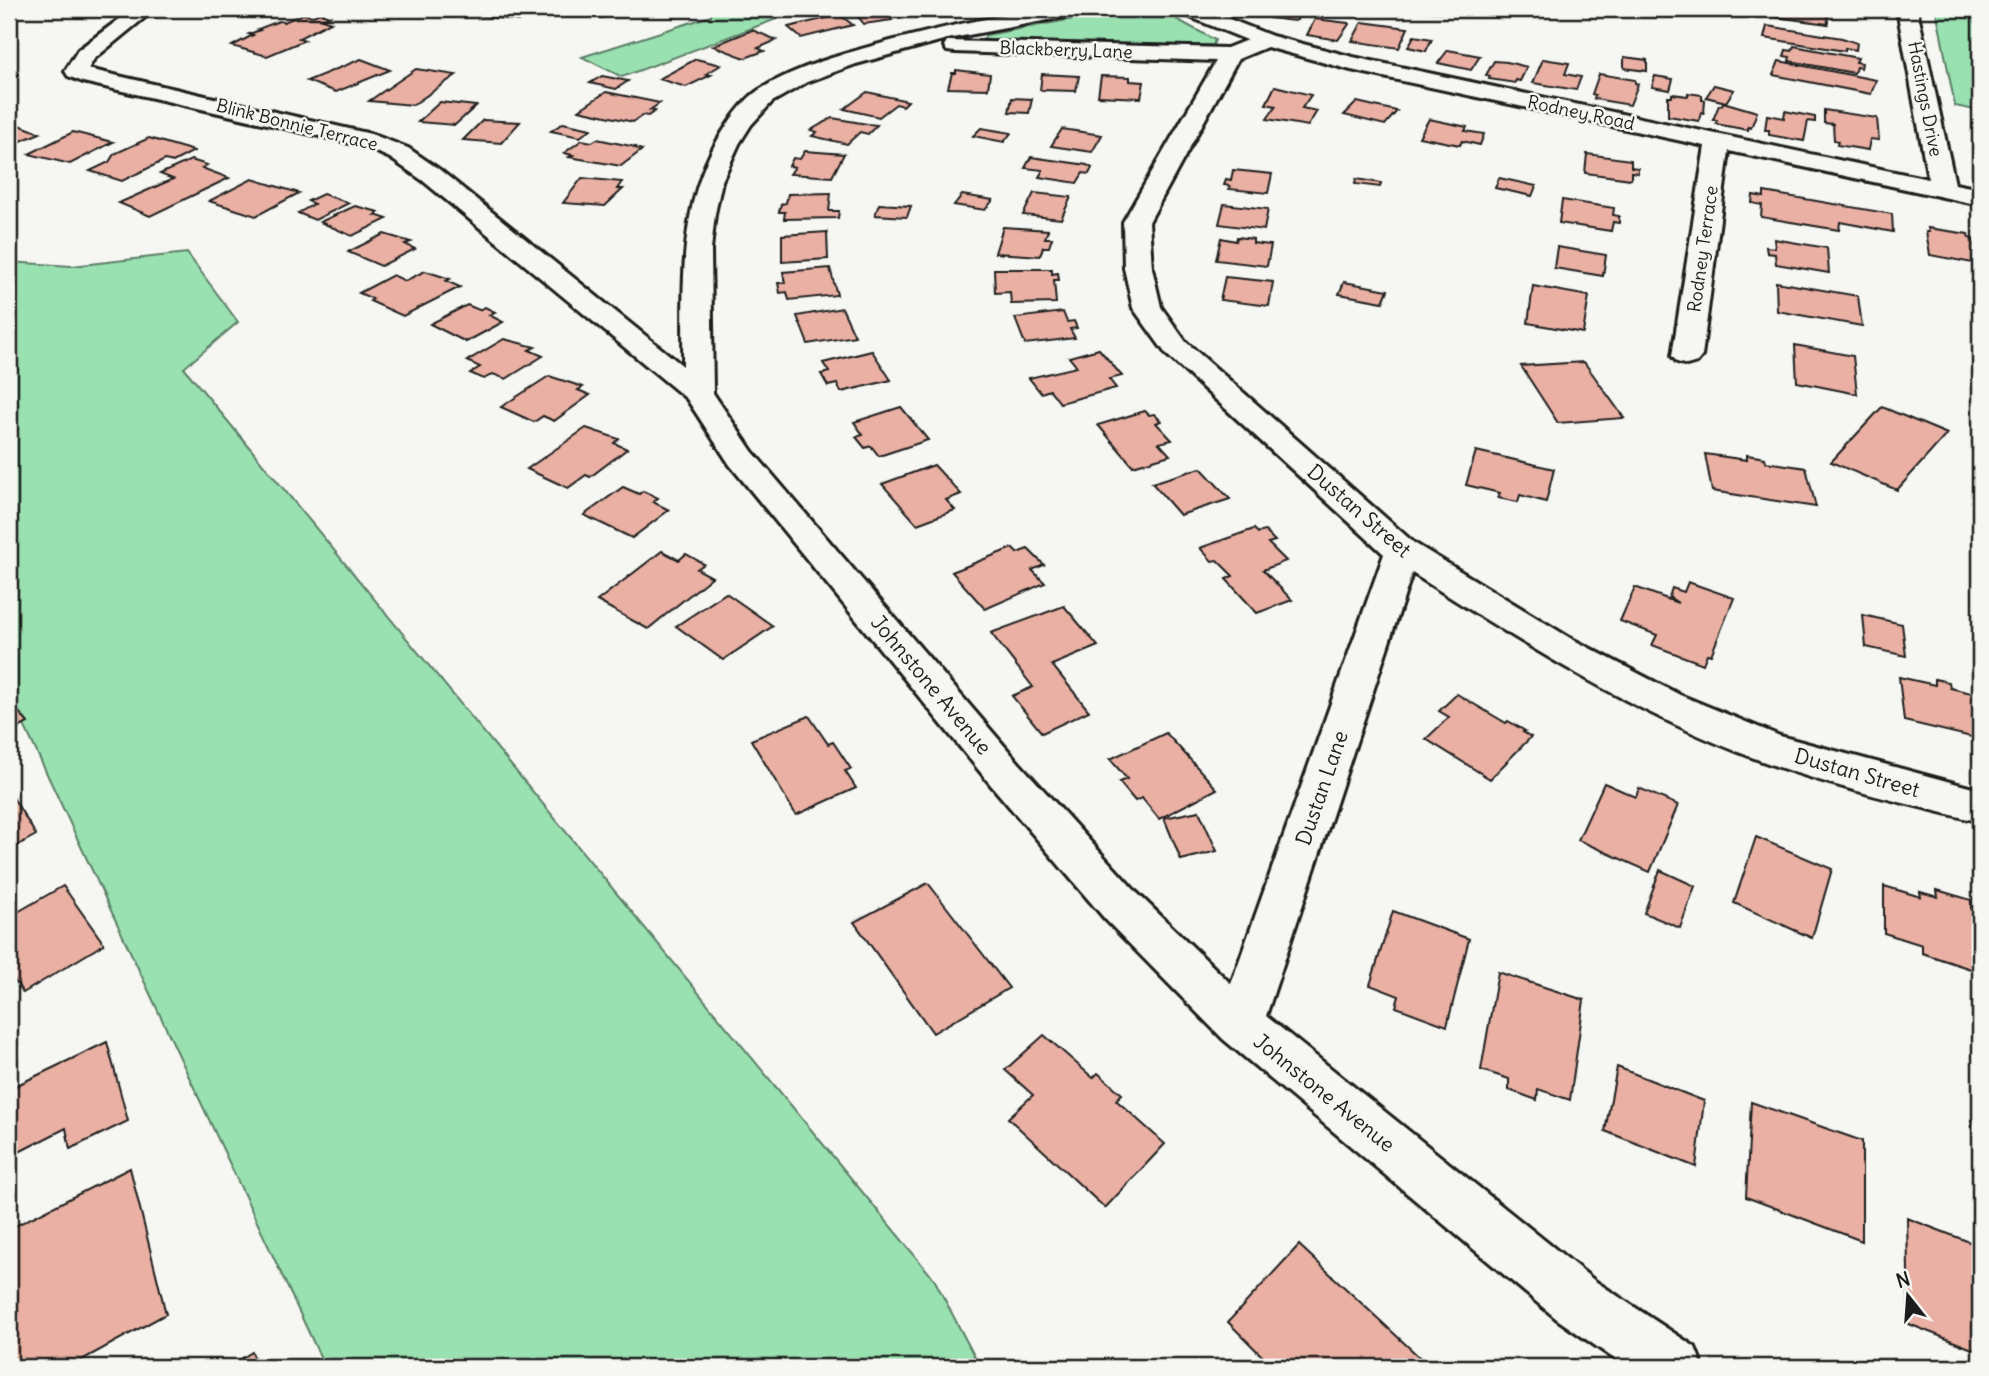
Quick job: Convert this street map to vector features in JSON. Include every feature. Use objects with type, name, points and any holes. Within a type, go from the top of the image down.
[{"type":"street","name":"Blink Bonnie Terrace","points":[[145,9],[86,55],[76,71],[83,75],[371,141],[399,153],[431,175],[698,393]]},
{"type":"street","points":[[698,393],[698,249],[702,214],[710,181],[727,144],[742,121],[764,97],[799,77],[903,44],[998,22],[1075,9]]},
{"type":"street","name":"Rodney Road","points":[[1187,9],[1265,40],[1351,63],[1980,197]]},
{"type":"street","name":"Hastings Drive","points":[[1908,9],[1943,189]]},
{"type":"street","points":[[1230,55],[1265,40]]},
{"type":"street","name":"Blackberry Lane","points":[[903,44],[1230,55]]},
{"type":"street","name":"Dustan Street","points":[[1230,55],[1136,222],[1138,268],[1147,308],[1176,348],[1402,551],[1557,647],[1666,705],[1769,748],[1980,806]]},
{"type":"street","name":"Rodney Terrace","points":[[1687,356],[1718,142]]},
{"type":"street","name":"Johnstone Avenue","points":[[698,393],[741,458],[1005,774],[1121,906],[1240,1024],[1576,1300],[1675,1367]]},
{"type":"street","name":"Dustan Lane","points":[[1240,1024],[1402,551]]},
{"type":"green space","points":[[712,9],[803,9],[622,77],[582,57],[711,16]]},
{"type":"green space","points":[[1128,9],[1158,9],[1215,40],[1213,45],[1183,45],[988,42],[984,38],[986,35]]},
{"type":"green space","points":[[1380,9],[1575,9],[1502,14]]},
{"type":"green space","points":[[1936,9],[1980,9],[1980,111],[1955,106]]},
{"type":"green space","points":[[187,253],[238,322],[184,368],[934,1279],[980,1367],[325,1367],[9,693],[9,262],[72,266]]},
{"type":"building","points":[[486,9],[535,9],[519,21],[476,15]]},
{"type":"building","points":[[586,9],[632,9],[601,18]]},
{"type":"building","points":[[852,9],[897,9],[902,15],[890,17],[892,20],[864,24]]},
{"type":"building","points":[[1271,9],[1301,9],[1294,21],[1269,18]]},
{"type":"building","points":[[1762,9],[1827,9],[1828,24],[1761,15]]},
{"type":"building","points":[[320,13],[330,16],[322,19],[331,22],[299,38],[305,40],[267,56],[232,46],[253,35],[249,34],[260,30],[258,29],[279,21],[284,22],[303,14],[313,16]]},
{"type":"building","points":[[840,15],[853,25],[801,38],[788,27]]},
{"type":"building","points":[[1315,19],[1349,24],[1338,40],[1307,35]]},
{"type":"building","points":[[1362,22],[1408,28],[1399,48],[1352,41]]},
{"type":"building","points":[[1767,26],[1842,38],[1857,43],[1856,50],[1845,48],[1845,51],[1764,38]]},
{"type":"building","points":[[752,30],[777,40],[758,48],[764,51],[745,58],[713,46]]},
{"type":"building","points":[[1414,36],[1432,39],[1426,51],[1408,47]]},
{"type":"building","points":[[1794,46],[1858,58],[1856,62],[1862,63],[1861,68],[1856,67],[1854,73],[1789,61],[1790,57],[1784,56],[1786,50],[1792,51]]},
{"type":"building","points":[[1448,50],[1480,56],[1471,70],[1438,63]]},
{"type":"building","points":[[1624,57],[1647,60],[1647,71],[1624,68]]},
{"type":"building","points":[[361,59],[390,70],[336,92],[307,81]]},
{"type":"building","points":[[696,59],[721,65],[706,74],[711,75],[686,87],[659,79]]},
{"type":"building","points":[[1543,59],[1569,63],[1565,74],[1581,77],[1576,90],[1533,83]]},
{"type":"building","points":[[1494,61],[1527,67],[1520,81],[1516,80],[1515,83],[1489,79],[1490,76],[1486,75]]},
{"type":"building","points":[[1779,61],[1876,80],[1871,94],[1773,75]]},
{"type":"building","points":[[416,69],[456,75],[413,105],[369,101]]},
{"type":"building","points":[[956,70],[990,74],[988,89],[948,88],[952,73],[956,73]]},
{"type":"building","points":[[1042,74],[1079,76],[1076,91],[1040,90]]},
{"type":"building","points":[[1599,74],[1635,80],[1638,84],[1630,105],[1594,99],[1595,95],[1592,94]]},
{"type":"building","points":[[602,76],[628,81],[616,89],[590,83]]},
{"type":"building","points":[[1101,76],[1130,77],[1130,81],[1144,82],[1141,98],[1098,96]]},
{"type":"building","points":[[1655,76],[1673,79],[1670,90],[1652,87]]},
{"type":"building","points":[[1714,85],[1734,90],[1726,102],[1706,97]]},
{"type":"building","points":[[1275,86],[1311,95],[1302,108],[1317,111],[1308,126],[1267,119],[1276,106],[1266,104]]},
{"type":"building","points":[[606,92],[660,103],[650,110],[655,111],[648,116],[643,115],[633,122],[579,110]]},
{"type":"building","points":[[867,92],[908,101],[903,106],[896,104],[879,117],[844,109]]},
{"type":"building","points":[[1688,93],[1702,95],[1702,100],[1705,100],[1704,113],[1701,112],[1699,121],[1668,116],[1668,97],[1672,97],[1672,94],[1688,96]]},
{"type":"building","points":[[1012,98],[1032,99],[1029,113],[1009,112]]},
{"type":"building","points":[[440,102],[476,106],[455,125],[418,122]]},
{"type":"building","points":[[1357,102],[1397,111],[1385,125],[1344,115]]},
{"type":"building","points":[[1723,102],[1757,112],[1751,128],[1748,127],[1748,130],[1716,124],[1717,120],[1713,120]]},
{"type":"building","points":[[1824,110],[1877,118],[1879,140],[1870,139],[1868,150],[1837,145],[1833,124],[1824,123]]},
{"type":"building","points":[[1785,111],[1815,117],[1815,122],[1808,121],[1804,141],[1769,135],[1769,130],[1765,130],[1767,115],[1784,118]]},
{"type":"building","points":[[832,118],[877,125],[868,134],[860,132],[847,144],[812,136],[817,132],[811,130]]},
{"type":"building","points":[[1429,119],[1467,127],[1465,131],[1484,134],[1480,145],[1462,141],[1460,145],[1419,137]]},
{"type":"building","points":[[483,120],[520,122],[501,143],[463,140]]},
{"type":"building","points":[[9,121],[40,133],[9,146]]},
{"type":"building","points":[[563,123],[591,129],[580,137],[551,131]]},
{"type":"building","points":[[981,128],[1011,133],[1004,142],[973,136]]},
{"type":"building","points":[[1062,129],[1102,135],[1092,152],[1051,146]]},
{"type":"building","points":[[73,132],[113,142],[70,164],[29,154]]},
{"type":"building","points":[[149,138],[194,151],[173,162],[165,160],[122,181],[90,171],[109,162],[114,154]]},
{"type":"building","points":[[597,139],[642,150],[621,166],[569,157],[573,155],[564,153],[582,140],[592,142]]},
{"type":"building","points":[[805,151],[844,154],[832,177],[790,174],[795,167],[789,166],[793,158],[800,159]]},
{"type":"building","points":[[1587,154],[1631,160],[1631,167],[1638,168],[1638,173],[1631,172],[1631,179],[1585,173]]},
{"type":"building","points":[[1031,157],[1092,168],[1089,174],[1083,173],[1077,183],[1039,177],[1043,170],[1025,168]]},
{"type":"building","points":[[191,160],[207,165],[202,168],[229,178],[150,216],[119,203],[173,179],[160,174]]},
{"type":"building","points":[[1233,170],[1272,174],[1268,193],[1229,189],[1230,186],[1224,185],[1226,179],[1231,180]]},
{"type":"building","points":[[582,178],[622,182],[617,189],[623,189],[605,206],[563,203]]},
{"type":"building","points":[[1499,178],[1536,186],[1532,196],[1495,188]]},
{"type":"building","points":[[252,179],[299,193],[256,216],[209,201]]},
{"type":"building","points":[[1356,179],[1381,183],[1380,187],[1355,184]]},
{"type":"building","points":[[1764,192],[1892,214],[1893,232],[1840,222],[1839,230],[1761,217],[1762,205],[1752,203],[1753,195],[1764,197]]},
{"type":"building","points":[[831,193],[829,211],[839,211],[838,218],[784,219],[785,212],[779,212],[781,204],[786,203],[788,194]]},
{"type":"building","points":[[1034,193],[1071,197],[1061,219],[1023,215]]},
{"type":"building","points":[[323,194],[349,203],[315,220],[298,213],[314,204],[308,201]]},
{"type":"building","points":[[962,195],[993,200],[985,210],[954,205]]},
{"type":"building","points":[[1562,200],[1614,208],[1613,215],[1619,216],[1619,223],[1613,222],[1611,231],[1559,223]]},
{"type":"building","points":[[879,204],[911,206],[907,217],[875,215]]},
{"type":"building","points":[[1224,204],[1268,209],[1264,230],[1219,224]]},
{"type":"building","points":[[355,206],[379,212],[375,215],[387,219],[352,236],[320,222]]},
{"type":"building","points":[[1003,227],[1048,230],[1045,238],[1052,238],[1049,247],[1043,247],[1040,256],[995,253]]},
{"type":"building","points":[[1928,228],[1968,234],[1969,238],[1973,239],[1978,264],[1930,255],[1926,232],[1929,232]]},
{"type":"building","points":[[827,232],[828,259],[782,262],[782,235]]},
{"type":"building","points":[[384,234],[411,242],[405,244],[415,249],[381,266],[348,252]]},
{"type":"building","points":[[1237,237],[1253,239],[1253,243],[1271,245],[1267,266],[1216,260],[1221,238],[1236,241]]},
{"type":"building","points":[[1774,239],[1827,248],[1829,273],[1776,264],[1775,254],[1767,253],[1766,247],[1775,248]]},
{"type":"building","points":[[1557,247],[1606,255],[1603,276],[1554,268]]},
{"type":"building","points":[[830,268],[837,295],[789,300],[787,292],[780,293],[778,283],[785,283],[783,272]]},
{"type":"building","points":[[994,269],[1052,269],[1052,274],[1058,273],[1059,280],[1054,280],[1056,303],[1011,304],[1010,292],[995,293]]},
{"type":"building","points":[[425,271],[450,279],[446,281],[460,287],[403,316],[359,293],[393,275],[405,281]]},
{"type":"building","points":[[1225,277],[1273,282],[1269,306],[1220,300]]},
{"type":"building","points":[[1344,282],[1388,290],[1383,302],[1339,294]]},
{"type":"building","points":[[1776,282],[1858,296],[1862,326],[1777,311]]},
{"type":"building","points":[[1533,286],[1589,296],[1583,333],[1528,323]]},
{"type":"building","points":[[467,305],[479,310],[485,307],[495,312],[489,315],[503,322],[466,342],[430,324]]},
{"type":"building","points":[[842,308],[855,336],[808,344],[797,316]]},
{"type":"building","points":[[1063,312],[1067,322],[1074,321],[1077,328],[1070,329],[1075,338],[1025,344],[1015,318]]},
{"type":"building","points":[[504,339],[535,347],[529,350],[543,356],[506,379],[493,374],[484,379],[470,373],[480,367],[467,361]]},
{"type":"building","points":[[1795,345],[1853,356],[1857,394],[1797,382]]},
{"type":"building","points":[[1099,349],[1122,376],[1109,379],[1116,388],[1060,403],[1050,390],[1041,393],[1029,378],[1077,367],[1069,357]]},
{"type":"building","points":[[872,351],[891,380],[841,392],[837,384],[828,386],[821,374],[829,372],[823,363]]},
{"type":"building","points":[[1584,362],[1624,418],[1558,423],[1521,366]]},
{"type":"building","points":[[549,376],[583,387],[578,390],[590,395],[554,421],[543,416],[534,422],[501,407]]},
{"type":"building","points":[[901,407],[928,440],[879,456],[871,446],[865,448],[856,437],[863,435],[854,422]]},
{"type":"building","points":[[1882,407],[1947,434],[1897,490],[1831,462]]},
{"type":"building","points":[[1145,411],[1149,415],[1154,414],[1161,421],[1156,423],[1172,440],[1159,443],[1170,455],[1133,466],[1098,425]]},
{"type":"building","points":[[586,428],[619,439],[614,443],[627,449],[590,477],[586,475],[568,488],[527,469]]},
{"type":"building","points":[[1476,451],[1554,469],[1546,502],[1520,495],[1518,502],[1498,498],[1500,493],[1466,485]]},
{"type":"building","points":[[1705,454],[1747,460],[1747,455],[1765,458],[1766,462],[1806,468],[1816,507],[1712,491]]},
{"type":"building","points":[[934,465],[961,494],[946,500],[955,510],[917,524],[882,484]]},
{"type":"building","points":[[1201,468],[1230,499],[1180,515],[1152,483]]},
{"type":"building","points":[[623,487],[639,494],[643,491],[658,498],[653,502],[669,510],[632,538],[584,515]]},
{"type":"building","points":[[1254,529],[1258,533],[1265,531],[1275,541],[1268,543],[1286,561],[1263,570],[1292,600],[1257,613],[1226,579],[1233,576],[1217,560],[1212,561],[1200,548]]},
{"type":"building","points":[[1012,548],[1017,553],[1028,549],[1044,565],[1032,570],[1045,583],[985,609],[952,572]]},
{"type":"building","points":[[662,551],[679,560],[686,554],[704,564],[697,569],[712,577],[648,629],[597,601]]},
{"type":"building","points":[[1688,582],[1734,598],[1711,655],[1707,654],[1703,664],[1652,645],[1657,635],[1620,621],[1635,587],[1678,603],[1669,597],[1672,588],[1684,592]]},
{"type":"building","points":[[726,593],[773,626],[723,660],[676,626]]},
{"type":"building","points":[[1064,606],[1098,646],[1052,665],[1089,711],[1042,733],[1012,696],[1033,687],[991,633]]},
{"type":"building","points":[[1863,615],[1902,624],[1906,656],[1866,647]]},
{"type":"building","points":[[1899,677],[1935,685],[1935,679],[1949,682],[1950,688],[1980,695],[1980,739],[1904,721]]},
{"type":"building","points":[[1457,694],[1506,723],[1508,721],[1531,737],[1490,779],[1426,739],[1449,717],[1439,711]]},
{"type":"building","points":[[9,700],[28,723],[9,733]]},
{"type":"building","points":[[809,716],[828,744],[833,742],[851,769],[845,771],[856,788],[796,815],[751,740]]},
{"type":"building","points":[[1166,733],[1217,789],[1159,819],[1142,798],[1135,801],[1119,782],[1127,779],[1110,759]]},
{"type":"building","points":[[1604,783],[1636,797],[1639,788],[1678,805],[1650,872],[1578,840]]},
{"type":"building","points":[[9,791],[36,835],[9,850]]},
{"type":"building","points":[[1199,811],[1217,851],[1181,860],[1164,818]]},
{"type":"building","points":[[1756,837],[1832,869],[1812,938],[1734,903]]},
{"type":"building","points":[[1660,870],[1695,886],[1680,928],[1644,913]]},
{"type":"building","points":[[928,883],[1009,988],[933,1033],[854,922]]},
{"type":"building","points":[[63,886],[104,944],[23,993],[9,972],[9,917]]},
{"type":"building","points":[[1884,886],[1921,897],[1920,892],[1938,897],[1937,890],[1971,900],[1971,908],[1980,910],[1980,972],[1922,953],[1922,945],[1884,933]]},
{"type":"building","points":[[1393,911],[1469,939],[1447,1026],[1396,1007],[1399,996],[1370,985]]},
{"type":"building","points":[[1498,972],[1584,1000],[1570,1100],[1538,1089],[1537,1100],[1509,1090],[1509,1079],[1481,1070]]},
{"type":"building","points":[[1044,1035],[1093,1078],[1098,1073],[1122,1094],[1116,1100],[1165,1144],[1105,1208],[1008,1118],[1033,1095],[1005,1070]]},
{"type":"building","points":[[107,1042],[128,1121],[70,1149],[66,1128],[9,1157],[9,1089]]},
{"type":"building","points":[[1617,1067],[1704,1101],[1696,1167],[1605,1131]]},
{"type":"building","points":[[1751,1102],[1862,1141],[1862,1241],[1746,1197]]},
{"type":"building","points":[[1971,1120],[1980,1122],[1980,1172]]},
{"type":"building","points":[[130,1168],[166,1314],[69,1367],[9,1367],[9,1229]]},
{"type":"building","points":[[1907,1218],[1980,1246],[1980,1352],[1909,1324]]},
{"type":"building","points":[[1299,1245],[1430,1367],[1273,1367],[1228,1322]]},
{"type":"building","points":[[252,1352],[258,1367],[228,1367]]}]
